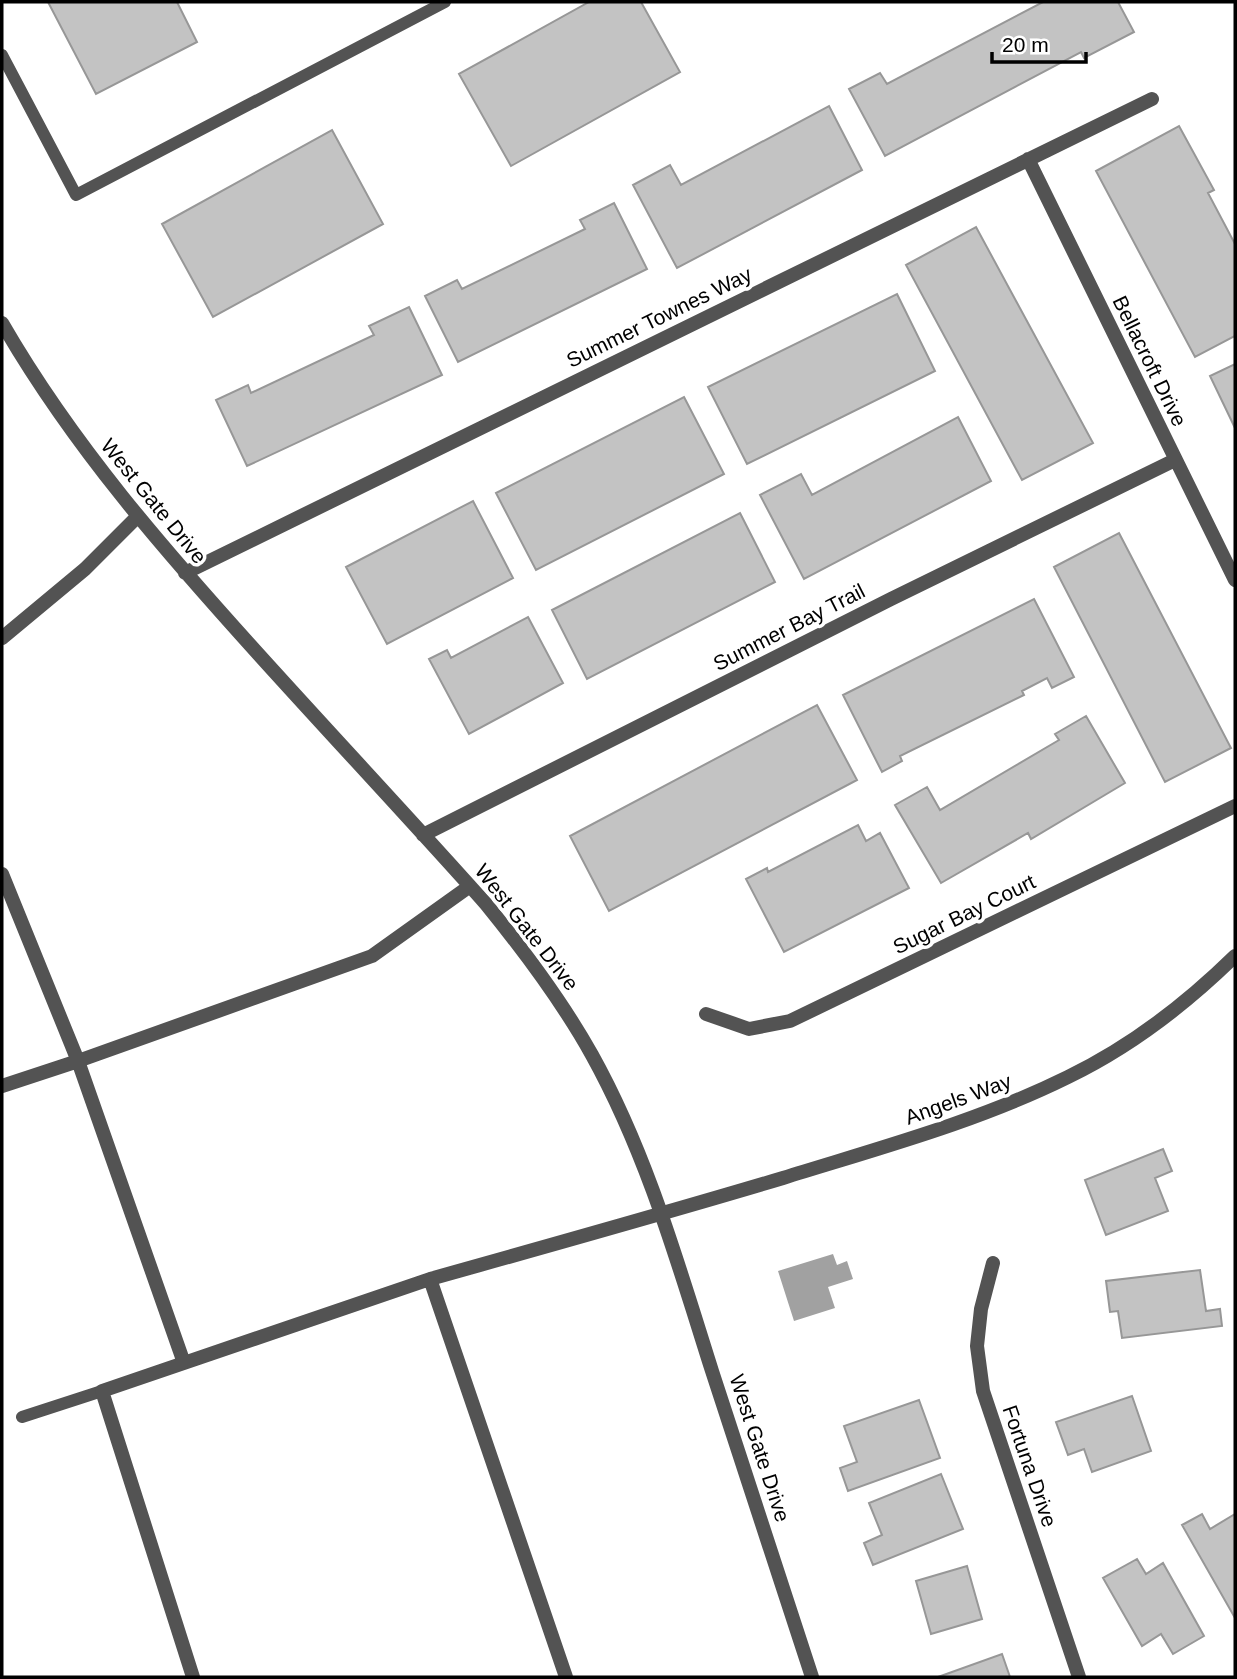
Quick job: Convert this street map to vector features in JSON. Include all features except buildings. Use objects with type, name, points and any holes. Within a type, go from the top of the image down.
[{"type":"street","name":"Summer Townes Way","points":[[185,573],[1152,99]]},
{"type":"street","name":"Bellacroft Drive","points":[[1028,159],[1235,580]]},
{"type":"street","name":"West Gate Drive","points":[[2,323],[69,429],[138,516],[185,573],[470,886],[529,957],[565,1009],[593,1057],[640,1157],[812,1677]]},
{"type":"street","name":"Summer Bay Trail","points":[[422,835],[891,599],[1175,460]]},
{"type":"street","points":[[2,638],[85,569],[138,516]]},
{"type":"street","name":"Sugar Bay Court","points":[[706,1014],[749,1029],[790,1021],[1235,806]]},
{"type":"street","points":[[2,874],[78,1061],[184,1363]]},
{"type":"street","points":[[2,1086],[372,956],[470,886]]},
{"type":"street","name":"Angels Way","points":[[102,1391],[430,1279],[661,1214],[922,1135],[1022,1098],[1070,1076],[1168,1015],[1235,956]]},
{"type":"street","name":"Fortuna Drive","points":[[993,1263],[981,1309],[977,1346],[983,1391],[1079,1677]]},
{"type":"street","points":[[430,1279],[566,1677]]},
{"type":"street","points":[[102,1391],[192,1677]]},
{"type":"lane","points":[[2,55],[76,195],[445,2]]},
{"type":"lane","points":[[22,1417],[102,1391]]},
{"type":"shaded area","points":[[833,1254],[837,1265],[847,1261],[853,1279],[828,1287],[835,1308],[794,1321],[778,1271]]}]
